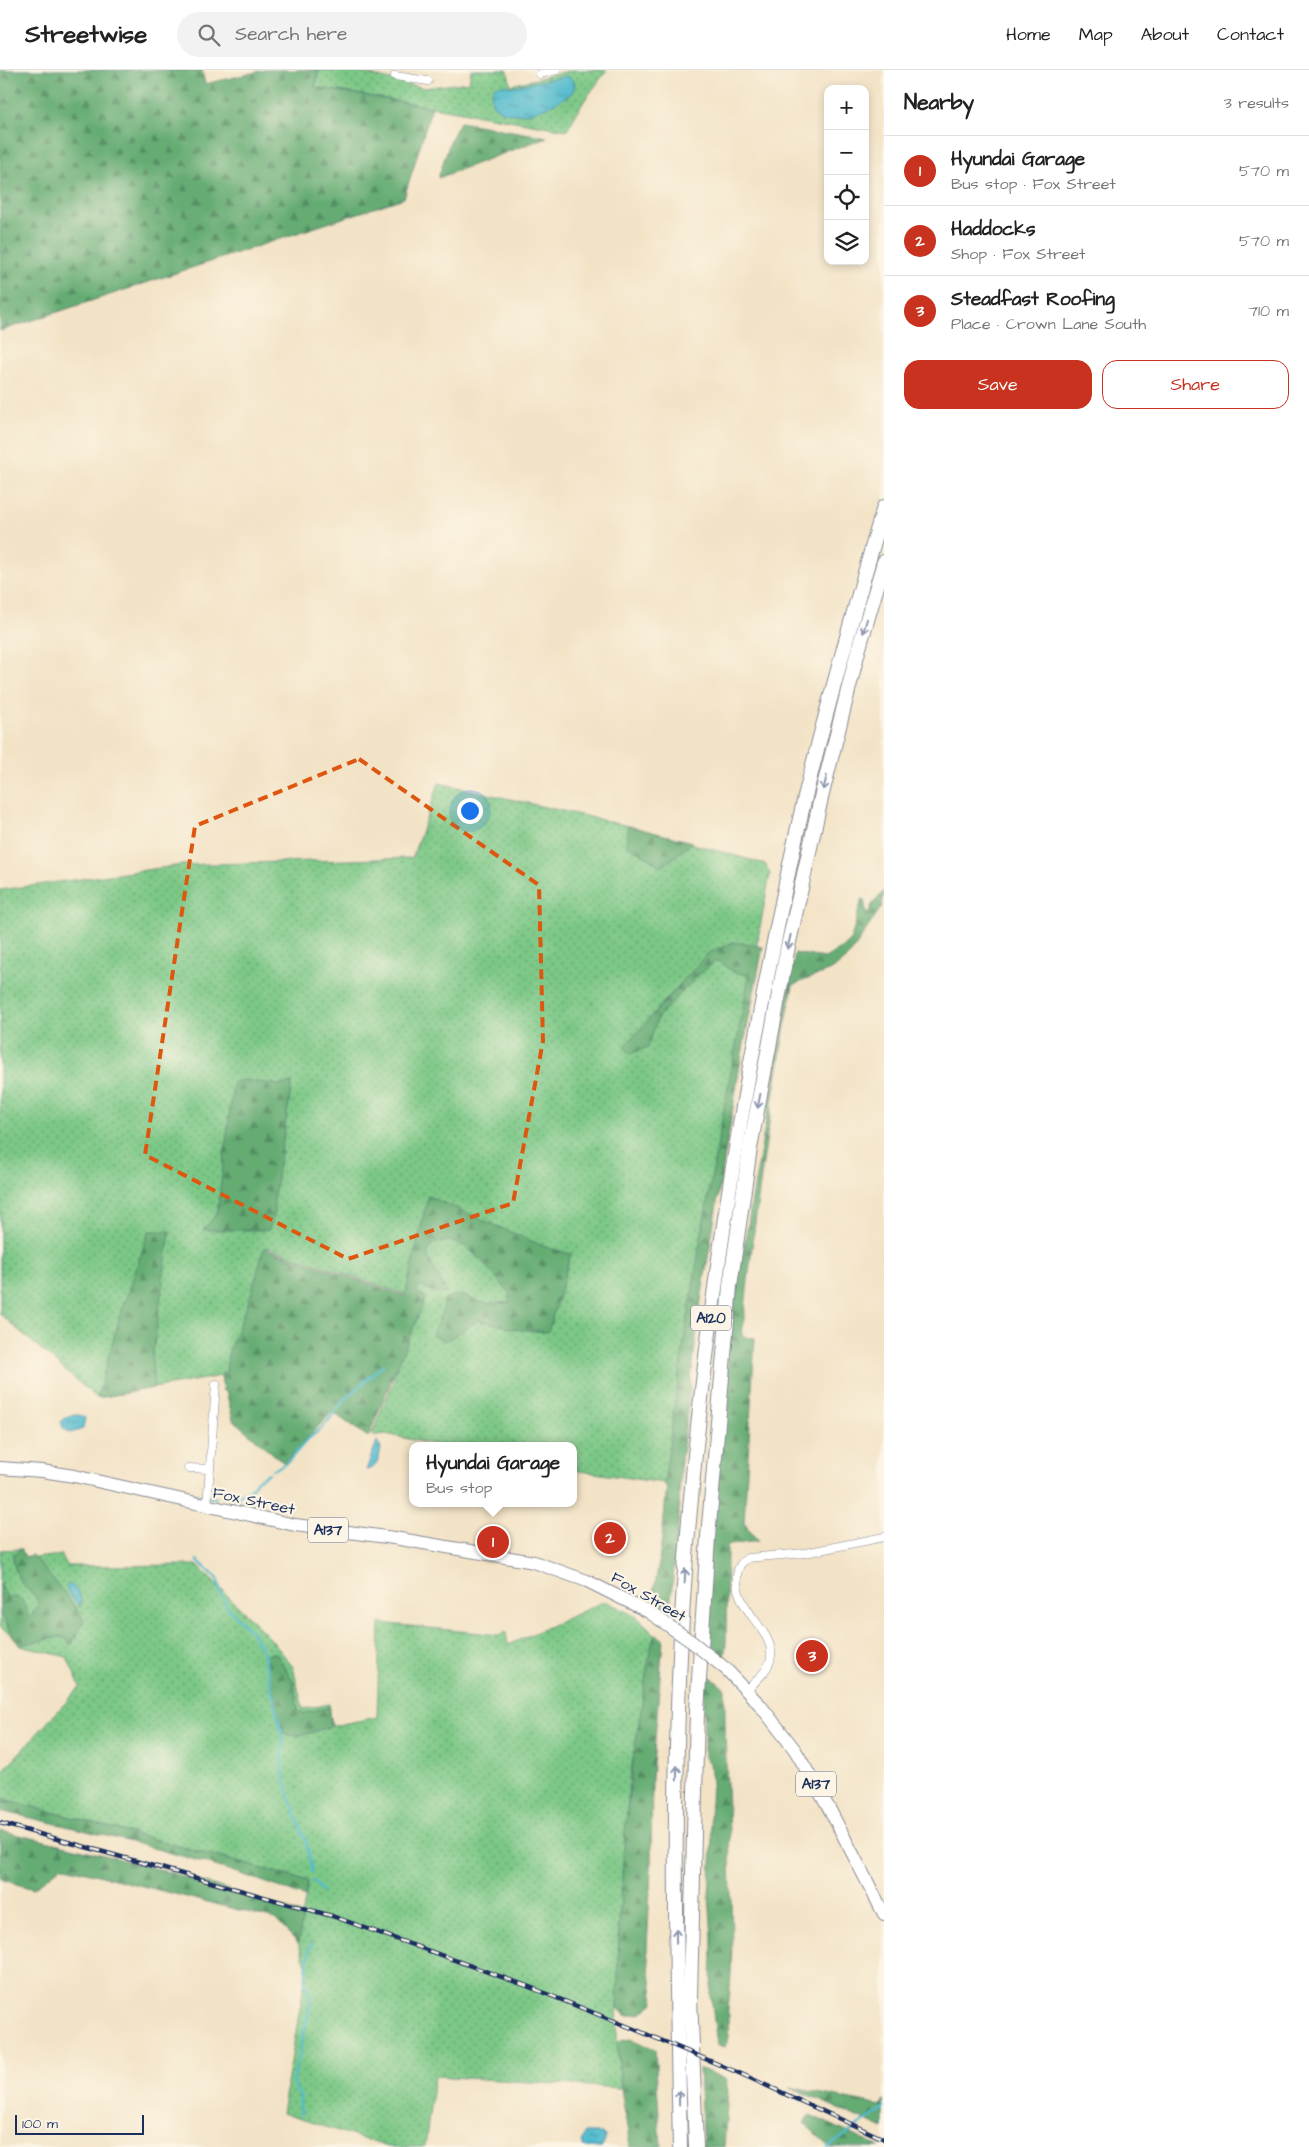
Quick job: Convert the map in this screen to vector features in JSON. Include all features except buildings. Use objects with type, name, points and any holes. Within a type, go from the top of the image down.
[{"type":"highway","name":"A120","points":[[680,2147],[675,1924],[678,1715],[685,1572],[699,1411],[714,1286],[733,1162],[773,942],[806,793],[884,507]]},
{"type":"highway","name":"A120","points":[[696,2147],[690,1997],[698,1711],[708,1537],[730,1286],[750,1148],[787,951],[858,650],[884,562]]},
{"type":"main road","name":"Fox Street","points":[[0,1468],[42,1471],[207,1499],[295,1525],[394,1538],[534,1562],[588,1581],[649,1612],[726,1669],[747,1690]]},
{"type":"main road","name":"A137","points":[[747,1690],[784,1734],[806,1767],[884,1914]]},
{"type":"street","points":[[540,74],[557,70]]},
{"type":"street","points":[[395,76],[412,74],[428,81]]},
{"type":"street","points":[[207,1499],[216,1384]]},
{"type":"street","points":[[188,1468],[210,1469]]},
{"type":"street","points":[[747,1690],[768,1667],[771,1656],[770,1645],[740,1598],[737,1576],[742,1562],[748,1558],[805,1553],[884,1537]]},
{"type":"highlighted area","points":[[359,759],[539,885],[543,1041],[513,1203],[348,1259],[145,1155],[195,826]]},
{"type":"green space","points":[[0,70],[202,70],[205,84],[265,70],[319,70],[315,87],[432,107],[404,198],[0,331]]},
{"type":"green space","points":[[319,70],[350,70],[424,88],[469,82],[471,70],[507,70],[511,85],[573,70],[607,70],[584,101],[567,130],[315,87]]},
{"type":"green space","points":[[460,122],[547,137],[438,178],[451,139]]},
{"type":"green space","points":[[439,783],[629,826],[765,864],[770,874],[740,1034],[671,1484],[577,1471],[577,1442],[422,1442],[386,1434],[371,1436],[395,1377],[383,1363],[407,1295],[266,1247],[260,1275],[228,1371],[221,1376],[97,1398],[0,1314],[0,890],[182,865],[412,858]]},
{"type":"green space","points":[[629,826],[692,842],[662,867],[626,844]]},
{"type":"green space","points":[[884,891],[882,906],[849,956],[833,969],[793,985],[763,1161],[742,1337],[755,1338],[744,1523],[758,1541],[727,1545],[726,1644],[724,1660],[700,1639],[733,1310],[795,953],[825,958],[848,944],[862,899],[864,900],[867,916],[872,905]]},
{"type":"green space","points":[[733,942],[763,947],[741,1059],[700,1306],[680,1470],[679,1516],[669,1618],[648,1605],[659,1564],[667,1486],[664,1485],[692,1293],[749,976],[734,972],[718,961],[715,962],[697,976],[658,1017],[648,1047],[630,1054],[624,1047],[707,954]]},
{"type":"green space","points":[[243,1080],[280,1085],[292,1083],[274,1196],[274,1213],[269,1230],[203,1230],[216,1215],[233,1085],[235,1082]]},
{"type":"green space","points":[[428,1196],[545,1247],[571,1254],[548,1332],[514,1329],[479,1320],[446,1341],[432,1336],[444,1307],[444,1299],[450,1296],[465,1296],[484,1303],[509,1302],[509,1293],[483,1262],[467,1247],[451,1241],[433,1244],[428,1251],[428,1258],[447,1293],[437,1293],[420,1286],[417,1293],[426,1297],[368,1437],[332,1412],[284,1463],[233,1420],[226,1391],[223,1391],[221,1375],[226,1372],[228,1353],[250,1298],[264,1248],[405,1296]]},
{"type":"green space","points":[[149,1231],[170,1231],[152,1360],[154,1388],[97,1398],[120,1316]]},
{"type":"green space","points":[[21,1549],[25,1557],[32,1555],[34,1558],[61,1555],[68,1566],[197,1565],[270,1638],[293,1667],[303,1709],[329,1704],[332,1726],[377,1717],[380,1623],[500,1635],[506,1632],[508,1645],[605,1601],[637,1617],[655,1634],[629,1782],[619,1926],[617,2041],[621,2088],[434,2076],[425,2147],[388,2147],[282,2113],[307,1967],[298,1943],[308,1881],[0,1798],[0,1774],[80,1687],[67,1657],[20,1646],[13,1636],[0,1627],[0,1550]]},
{"type":"green space","points":[[21,1549],[25,1557],[32,1555],[63,1591],[82,1617],[84,1622],[71,1645],[65,1638],[59,1637],[19,1645],[0,1613],[0,1584],[7,1597],[21,1599],[25,1604],[29,1618],[38,1604],[35,1596],[20,1580],[15,1568],[13,1555]]},
{"type":"green space","points":[[655,1634],[663,1639],[652,1778],[651,1870],[647,1949],[654,2003],[642,2013],[628,2016],[617,2008],[623,1862],[634,1752],[648,1664]]},
{"type":"green space","points":[[276,1653],[294,1683],[298,1711],[305,1713],[329,1707],[331,1726],[299,1735],[286,1734],[281,1731],[264,1655]]},
{"type":"green space","points":[[704,1671],[725,1689],[732,1938],[728,2033],[725,2047],[717,2045],[711,1995],[712,1938],[709,1895],[712,1845],[710,1817],[712,1782],[710,1763],[704,1757]]},
{"type":"green space","points":[[0,1798],[308,1881],[305,1897],[268,1883],[154,1848],[0,1811]]},
{"type":"green space","points":[[0,1831],[77,1848],[153,1868],[303,1915],[298,1943],[275,1919],[62,1866],[33,1889],[0,1879]]},
{"type":"green space","points":[[631,2039],[655,2049],[661,2147],[630,2147],[621,2088],[617,2041]]},
{"type":"green space","points":[[699,2068],[725,2079],[728,2091],[724,2147],[703,2147]]},
{"type":"green space","points":[[790,2087],[880,2106],[884,2100],[884,2105],[881,2106],[884,2107],[884,2129]]},
{"type":"green space","points":[[810,2115],[879,2147],[830,2147],[804,2123]]},
{"type":"water","points":[[567,76],[574,81],[574,90],[569,95],[534,112],[522,114],[507,113],[495,106],[492,101],[495,86],[506,85],[510,87]]},
{"type":"water","points":[[79,1415],[85,1418],[83,1429],[70,1433],[63,1428],[61,1421],[63,1419]]},
{"type":"water","points":[[377,1441],[381,1448],[379,1459],[373,1468],[366,1470]]},
{"type":"water","points":[[68,1584],[78,1593],[81,1607],[70,1596],[66,1587]]},
{"type":"water","points":[[584,2133],[602,2133],[605,2136],[605,2141],[602,2147],[583,2147],[581,2142]]},
{"type":"waterway","points":[[273,1470],[287,1463],[307,1440],[324,1426],[345,1399],[383,1365]]},
{"type":"waterway","points":[[228,1500],[236,1502],[240,1494],[251,1489],[257,1480],[269,1473]]},
{"type":"waterway","points":[[175,1492],[216,1498]]},
{"type":"waterway","points":[[197,1560],[218,1579],[221,1594],[228,1608],[251,1632],[263,1651],[283,1743],[282,1767],[290,1799],[307,1845],[312,1872]]},
{"type":"waterway","points":[[313,1881],[322,1891]]},
{"type":"waterway","points":[[300,2114],[300,2097],[293,2082],[311,2000],[305,1982],[309,1950],[312,1944]]},
{"type":"waterway","points":[[828,2147],[884,2108]]},
{"type":"railway","points":[[0,1823],[332,1916],[527,1986],[634,2029],[739,2073],[884,2139]]},
{"type":"place","name":"Haddocks","points":[[610,1538]]},
{"type":"place","name":"Hyundai Garage","points":[[493,1542]]},
{"type":"place","name":"Steadfast Roofing","points":[[812,1656]]}]
